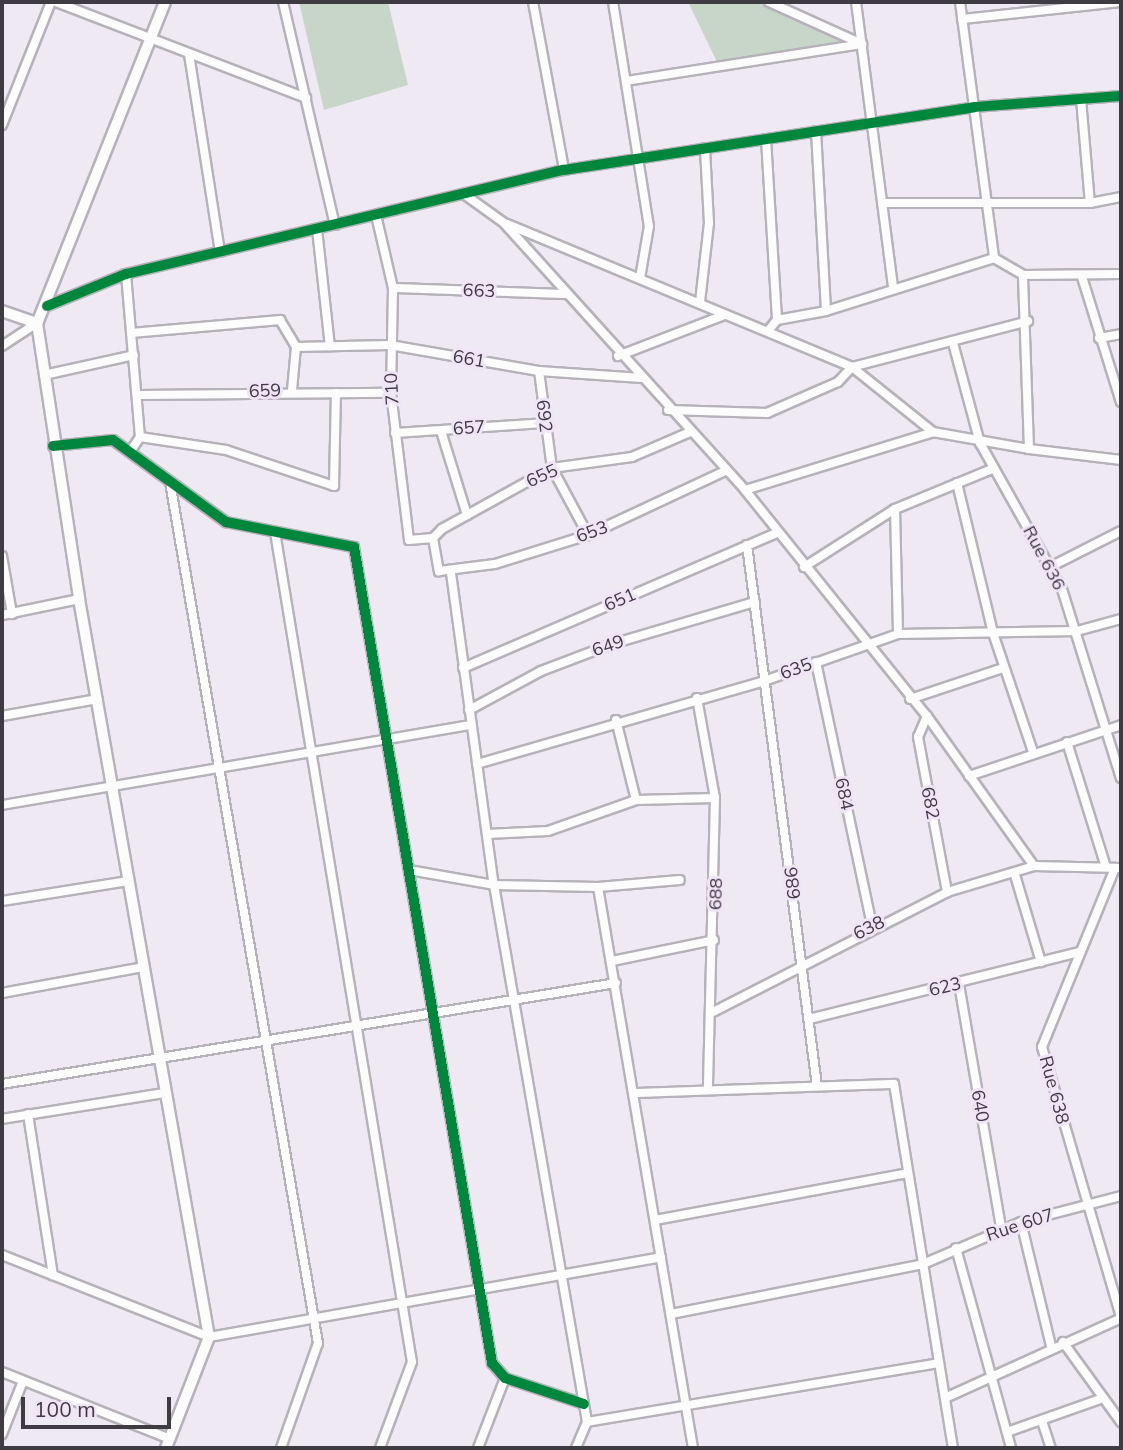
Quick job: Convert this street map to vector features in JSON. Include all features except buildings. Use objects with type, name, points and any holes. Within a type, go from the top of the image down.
[{"type":"street","points":[[2,125],[53,2],[306,98]]},
{"type":"street","points":[[2,346],[37,323],[47,306],[165,2]]},
{"type":"street","points":[[283,2],[335,225]]},
{"type":"street","points":[[533,2],[564,170]]},
{"type":"street","points":[[614,2],[649,226],[640,278]]},
{"type":"street","points":[[769,2],[862,44]]},
{"type":"street","points":[[856,2],[893,286]]},
{"type":"street","points":[[960,2],[994,258]]},
{"type":"street","points":[[962,19],[1121,2]]},
{"type":"street","points":[[626,81],[862,44]]},
{"type":"street","points":[[189,54],[220,252]]},
{"type":"street","points":[[47,306],[126,274],[564,170],[974,107],[1121,96]]},
{"type":"street","points":[[1081,99],[1090,203]]},
{"type":"street","points":[[816,131],[826,311]]},
{"type":"street","points":[[766,139],[777,320]]},
{"type":"street","points":[[700,302],[709,223],[705,148]]},
{"type":"street","points":[[464,194],[504,223],[618,356],[642,378],[668,410],[745,490],[910,699],[927,716],[1034,866],[1114,868],[1067,742]]},
{"type":"street","points":[[882,203],[1090,203],[1121,197]]},
{"type":"street","name":"710","points":[[376,215],[393,288],[391,393],[409,540],[433,538]]},
{"type":"street","points":[[504,223],[852,367],[933,432],[980,443],[1121,460]]},
{"type":"street","points":[[317,229],[330,346]]},
{"type":"street","points":[[768,331],[777,320],[826,311],[893,286],[994,258],[1023,275],[1082,278],[1121,274]]},
{"type":"street","points":[[126,274],[139,395],[140,437],[130,452]]},
{"type":"street","points":[[1023,275],[1028,321],[1029,449]]},
{"type":"street","points":[[1082,278],[1121,402]]},
{"type":"street","name":"663","points":[[393,288],[566,294]]},
{"type":"street","points":[[2,311],[37,323]]},
{"type":"street","points":[[618,356],[724,315]]},
{"type":"street","points":[[131,333],[280,320],[296,347],[292,390]]},
{"type":"street","points":[[668,410],[767,413],[838,382],[852,367],[953,343],[1028,321]]},
{"type":"street","points":[[2,1372],[168,1443],[209,1337],[142,967],[53,446],[37,323]]},
{"type":"street","points":[[1099,338],[1121,334]]},
{"type":"street","name":"Rue 636","points":[[953,343],[980,443],[992,469],[1052,566],[1077,631],[1121,778]]},
{"type":"street","name":"661","points":[[296,347],[390,345],[539,371],[642,378]]},
{"type":"street","points":[[44,375],[134,355]]},
{"type":"street","name":"692","points":[[539,371],[552,468],[588,535]]},
{"type":"street","name":"659","points":[[139,395],[292,390],[391,393]]},
{"type":"street","points":[[140,437],[226,450],[334,486],[336,393]]},
{"type":"street","name":"657","points":[[395,433],[544,423]]},
{"type":"street","points":[[440,430],[467,515]]},
{"type":"street","name":"655","points":[[433,538],[442,529],[552,468],[632,457],[690,432]]},
{"type":"street","points":[[745,490],[933,432]]},
{"type":"street","points":[[53,446],[113,440],[226,522],[354,547],[492,1363],[505,1378],[584,1404]]},
{"type":"street","points":[[804,567],[895,509],[992,469]]},
{"type":"street","name":"653","points":[[451,573],[588,535],[725,471]]},
{"type":"street","points":[[170,482],[318,1343],[281,1448]]},
{"type":"street","points":[[957,483],[993,633],[1033,752]]},
{"type":"street","points":[[895,509],[898,635]]},
{"type":"street","points":[[1052,566],[1121,530]]},
{"type":"street","points":[[275,532],[412,1362],[380,1448]]},
{"type":"street","name":"651","points":[[463,668],[777,533]]},
{"type":"street","points":[[433,538],[439,571],[451,573],[494,885],[587,1422],[576,1448]]},
{"type":"street","name":"686","points":[[747,545],[817,1086]]},
{"type":"street","points":[[2,556],[12,614]]},
{"type":"street","points":[[2,615],[79,599]]},
{"type":"street","name":"649","points":[[469,710],[541,671],[612,644],[755,602]]},
{"type":"street","name":"635","points":[[477,764],[616,720],[764,681],[865,642],[898,635],[1077,631],[1121,619]]},
{"type":"street","name":"684","points":[[816,662],[872,926]]},
{"type":"street","points":[[910,699],[1003,668]]},
{"type":"street","name":"688","points":[[697,698],[715,798],[713,1012],[708,1090]]},
{"type":"street","points":[[2,716],[97,699]]},
{"type":"street","name":"682","points":[[927,716],[918,737],[947,892]]},
{"type":"street","points":[[616,720],[636,800]]},
{"type":"street","points":[[2,805],[471,725]]},
{"type":"street","points":[[969,776],[1033,752],[1121,726]]},
{"type":"street","points":[[486,834],[548,831],[636,800],[715,798]]},
{"type":"street","name":"638","points":[[713,1012],[872,926],[947,892],[1014,875],[1034,866]]},
{"type":"street","name":"Rue 638","points":[[1114,868],[1042,1047],[1121,1318]]},
{"type":"street","points":[[409,870],[494,885],[597,887],[680,880]]},
{"type":"street","points":[[1014,875],[1041,962]]},
{"type":"street","points":[[2,901],[128,881]]},
{"type":"street","points":[[597,887],[612,961],[693,1448]]},
{"type":"street","points":[[612,961],[714,940]]},
{"type":"street","name":"623","points":[[809,1018],[1080,953]]},
{"type":"street","points":[[2,993],[142,967]]},
{"type":"street","points":[[2,1084],[615,983]]},
{"type":"street","name":"640","points":[[959,984],[1001,1228]]},
{"type":"street","points":[[634,1093],[894,1084],[953,1448]]},
{"type":"street","points":[[2,1119],[165,1093]]},
{"type":"street","points":[[28,1114],[53,1275]]},
{"type":"street","points":[[655,1220],[908,1173]]},
{"type":"street","name":"Rue 607","points":[[671,1314],[923,1264],[1001,1228],[1121,1196]]},
{"type":"street","points":[[1021,1222],[1051,1346]]},
{"type":"street","points":[[957,1248],[1011,1448]]},
{"type":"street","points":[[2,1255],[209,1337],[661,1257]]},
{"type":"street","points":[[945,1398],[992,1372],[1121,1318]]},
{"type":"street","points":[[1063,1342],[1121,1422]]},
{"type":"street","points":[[587,1422],[939,1363]]},
{"type":"street","points":[[478,1448],[505,1378]]},
{"type":"street","points":[[2,1434],[23,1381]]},
{"type":"street","points":[[1007,1432],[1103,1398]]},
{"type":"street","points":[[1042,1421],[1051,1448]]},
{"type":"green space","points":[[299,2],[388,2],[408,85],[324,110]]},
{"type":"green space","points":[[688,2],[765,2],[862,44],[719,66]]},
{"type":"cycle path","points":[[47,306],[126,274],[564,170],[974,107],[1121,96]]},
{"type":"cycle path","points":[[53,446],[113,440],[226,522],[354,547],[492,1363],[505,1378],[584,1404]]}]
